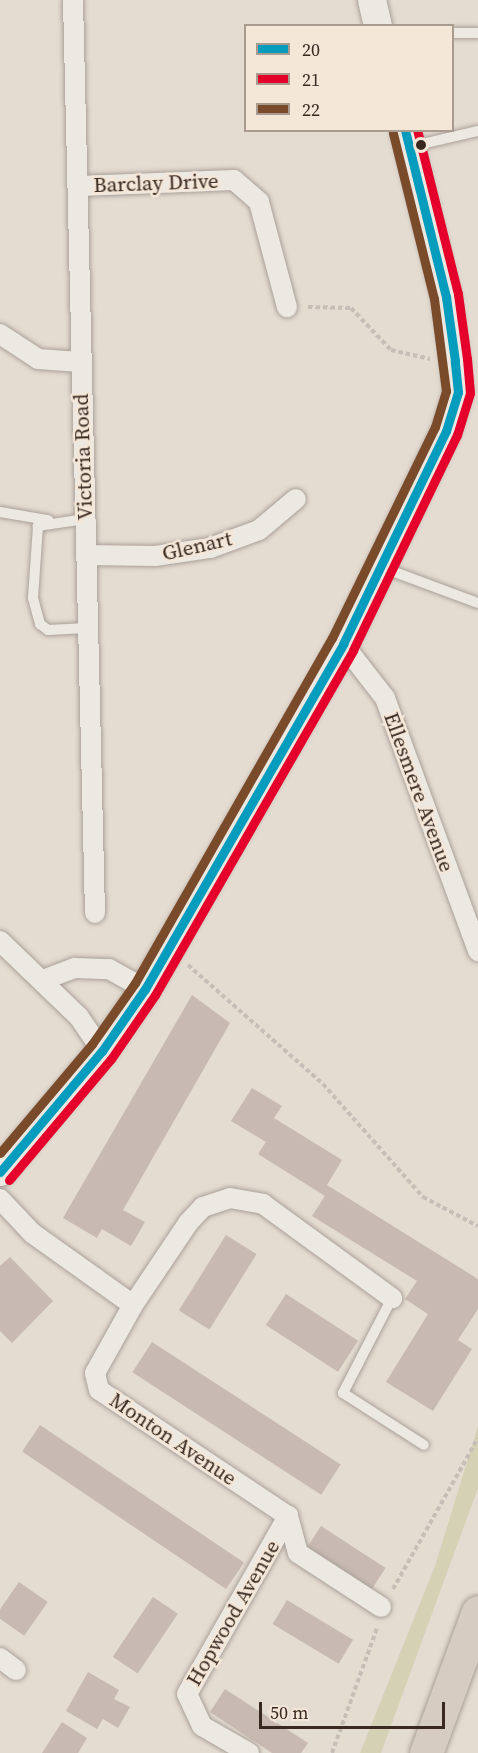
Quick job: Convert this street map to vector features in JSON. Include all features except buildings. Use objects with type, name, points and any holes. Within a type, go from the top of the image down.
[{"type":"highway","points":[[426,1753],[478,1612]]},
{"type":"main road","points":[[372,0],[378,24]]},
{"type":"main road","points":[[0,1172],[102,1051],[146,989],[343,644],[468,388],[455,361],[446,297],[407,139]]},
{"type":"street","name":"Victoria Road","points":[[73,0],[80,186],[80,362],[95,913]]},
{"type":"street","name":"Barclay Drive","points":[[80,186],[234,180],[259,202],[287,307]]},
{"type":"street","points":[[0,334],[38,359],[80,362]]},
{"type":"street","name":"Glenart","points":[[86,555],[156,556],[210,548],[259,530],[296,499]]},
{"type":"street","name":"Ellesmere Avenue","points":[[343,644],[385,698],[478,951]]},
{"type":"street","points":[[0,941],[43,980],[102,1051]]},
{"type":"street","points":[[43,980],[75,968],[110,969],[146,989]]},
{"type":"street","points":[[0,1198],[32,1233],[132,1305]]},
{"type":"street","name":"Monton Avenue","points":[[288,1516],[99,1390],[95,1373],[132,1305],[188,1223],[203,1207],[230,1198],[263,1204],[392,1298]]},
{"type":"street","points":[[288,1516],[298,1553],[381,1607]]},
{"type":"street","name":"Hopwood Avenue","points":[[249,1753],[202,1726],[187,1694],[288,1516]]},
{"type":"street","points":[[0,1658],[16,1670]]},
{"type":"lane","points":[[454,33],[478,33]]},
{"type":"lane","points":[[407,139],[478,131]]},
{"type":"lane","points":[[0,512],[48,520],[85,519]]},
{"type":"lane","points":[[48,520],[38,526],[33,539],[35,612],[48,630],[87,628]]},
{"type":"lane","points":[[381,567],[478,603]]},
{"type":"lane","points":[[392,1298],[343,1393],[424,1445]]},
{"type":"path","points":[[287,307],[351,308],[391,350],[406,358],[455,361]]},
{"type":"path","points":[[170,948],[322,1084],[423,1197],[478,1226]]},
{"type":"path","points":[[332,1753],[372,1649],[381,1607],[478,1438]]},
{"type":"shaded area","points":[[478,1426],[478,1488],[381,1753],[360,1753],[435,1566]]},
{"type":"transit line","name":"20","points":[[0,1172],[102,1051],[145,989],[343,644],[446,431],[458,392],[455,361],[446,297],[405,132]]},
{"type":"transit line","name":"21","points":[[9,1180],[111,1059],[155,995],[353,650],[457,435],[470,393],[467,359],[458,294],[418,132]]},
{"type":"transit line","name":"22","points":[[0,1153],[92,1044],[135,983],[332,638],[435,427],[446,391],[434,299],[393,133]]}]
